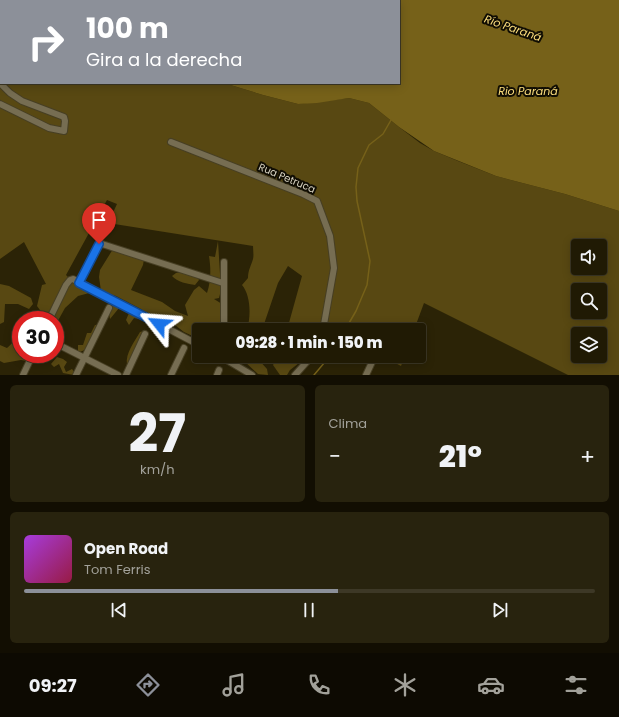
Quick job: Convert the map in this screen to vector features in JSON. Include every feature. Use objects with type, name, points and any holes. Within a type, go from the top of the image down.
[{"type":"street","points":[[0,104],[49,128],[64,132],[64,117],[22,101],[10,93],[1,84]]},
{"type":"street","name":"Rua Petruca","points":[[171,142],[303,194],[317,201],[330,236],[334,268],[324,323]]},
{"type":"street","points":[[79,283],[99,244],[223,283]]},
{"type":"street","points":[[224,262],[224,323]]},
{"type":"street","points":[[54,311],[66,285],[70,280],[73,280],[192,341]]},
{"type":"street","points":[[76,375],[109,308]]},
{"type":"street","points":[[126,375],[145,334]]},
{"type":"street","points":[[64,347],[86,357],[118,375]]},
{"type":"street","points":[[171,375],[184,348]]},
{"type":"street","points":[[23,375],[29,363]]},
{"type":"street","points":[[232,363],[252,375]]},
{"type":"street","points":[[295,375],[306,363]]},
{"type":"street","points":[[366,375],[372,363]]},
{"type":"shaded area","points":[[0,84],[227,84],[298,104],[349,98],[369,103],[420,143],[434,151],[496,176],[565,194],[619,211],[619,375],[568,375],[424,303],[417,323],[289,323],[302,276],[288,266],[278,283],[264,323],[248,323],[249,300],[242,285],[248,278],[253,257],[253,246],[108,223],[117,204],[107,200],[66,275],[72,281],[93,292],[78,296],[63,311],[41,311],[37,306],[42,285],[46,284],[24,242],[0,259]]},
{"type":"shaded area","points":[[218,241],[221,290],[219,298],[214,299],[222,304],[225,323],[192,323],[192,336],[175,325],[166,326],[159,323],[141,309],[116,296],[101,291],[99,277],[100,270],[113,249],[144,259],[143,265],[131,290],[162,302],[175,311],[188,316],[185,305],[194,290],[199,286],[207,293],[210,275],[209,256],[215,257]]},
{"type":"shaded area","points":[[183,272],[198,278],[199,280],[195,285],[180,281],[172,276],[176,273]]},
{"type":"shaded area","points":[[0,284],[9,286],[31,298],[33,304],[29,309],[18,304],[5,304],[4,322],[0,324]]},
{"type":"shaded area","points":[[113,303],[146,319],[143,320],[134,318],[129,325],[126,320],[129,313],[119,308],[110,319],[109,313]]},
{"type":"shaded area","points":[[95,325],[98,325],[89,346],[78,352],[78,345],[83,345],[87,333],[91,333]]},
{"type":"shaded area","points":[[144,331],[134,354],[127,365],[127,356],[131,347],[140,332]]},
{"type":"shaded area","points":[[12,343],[12,362],[4,363],[0,361],[0,345],[7,348]]},
{"type":"shaded area","points":[[64,360],[67,362],[64,367],[66,372],[72,369],[75,373],[74,375],[63,373],[59,364],[54,367],[51,364],[64,363]]},
{"type":"shaded area","points":[[246,363],[262,363],[267,369],[268,375],[258,374]]},
{"type":"shaded area","points":[[274,363],[299,363],[290,370],[287,375],[280,375],[273,365]]},
{"type":"shaded area","points":[[395,363],[402,363],[401,366]]},
{"type":"water","name":"Rio Paraná","points":[[400,0],[619,0],[619,211],[565,194],[496,176],[434,151],[399,127],[369,103],[349,98],[317,103],[298,104],[227,84],[400,84]]},
{"type":"waterway","points":[[349,323],[367,285],[370,261],[357,201],[356,187],[358,168],[369,145],[383,134],[391,120]]},
{"type":"waterway","points":[[314,375],[324,363]]},
{"type":"route","points":[[99,244],[79,283],[159,324]]},
{"type":"water label","name":"Río Paraná","points":[[513,28]]}]
